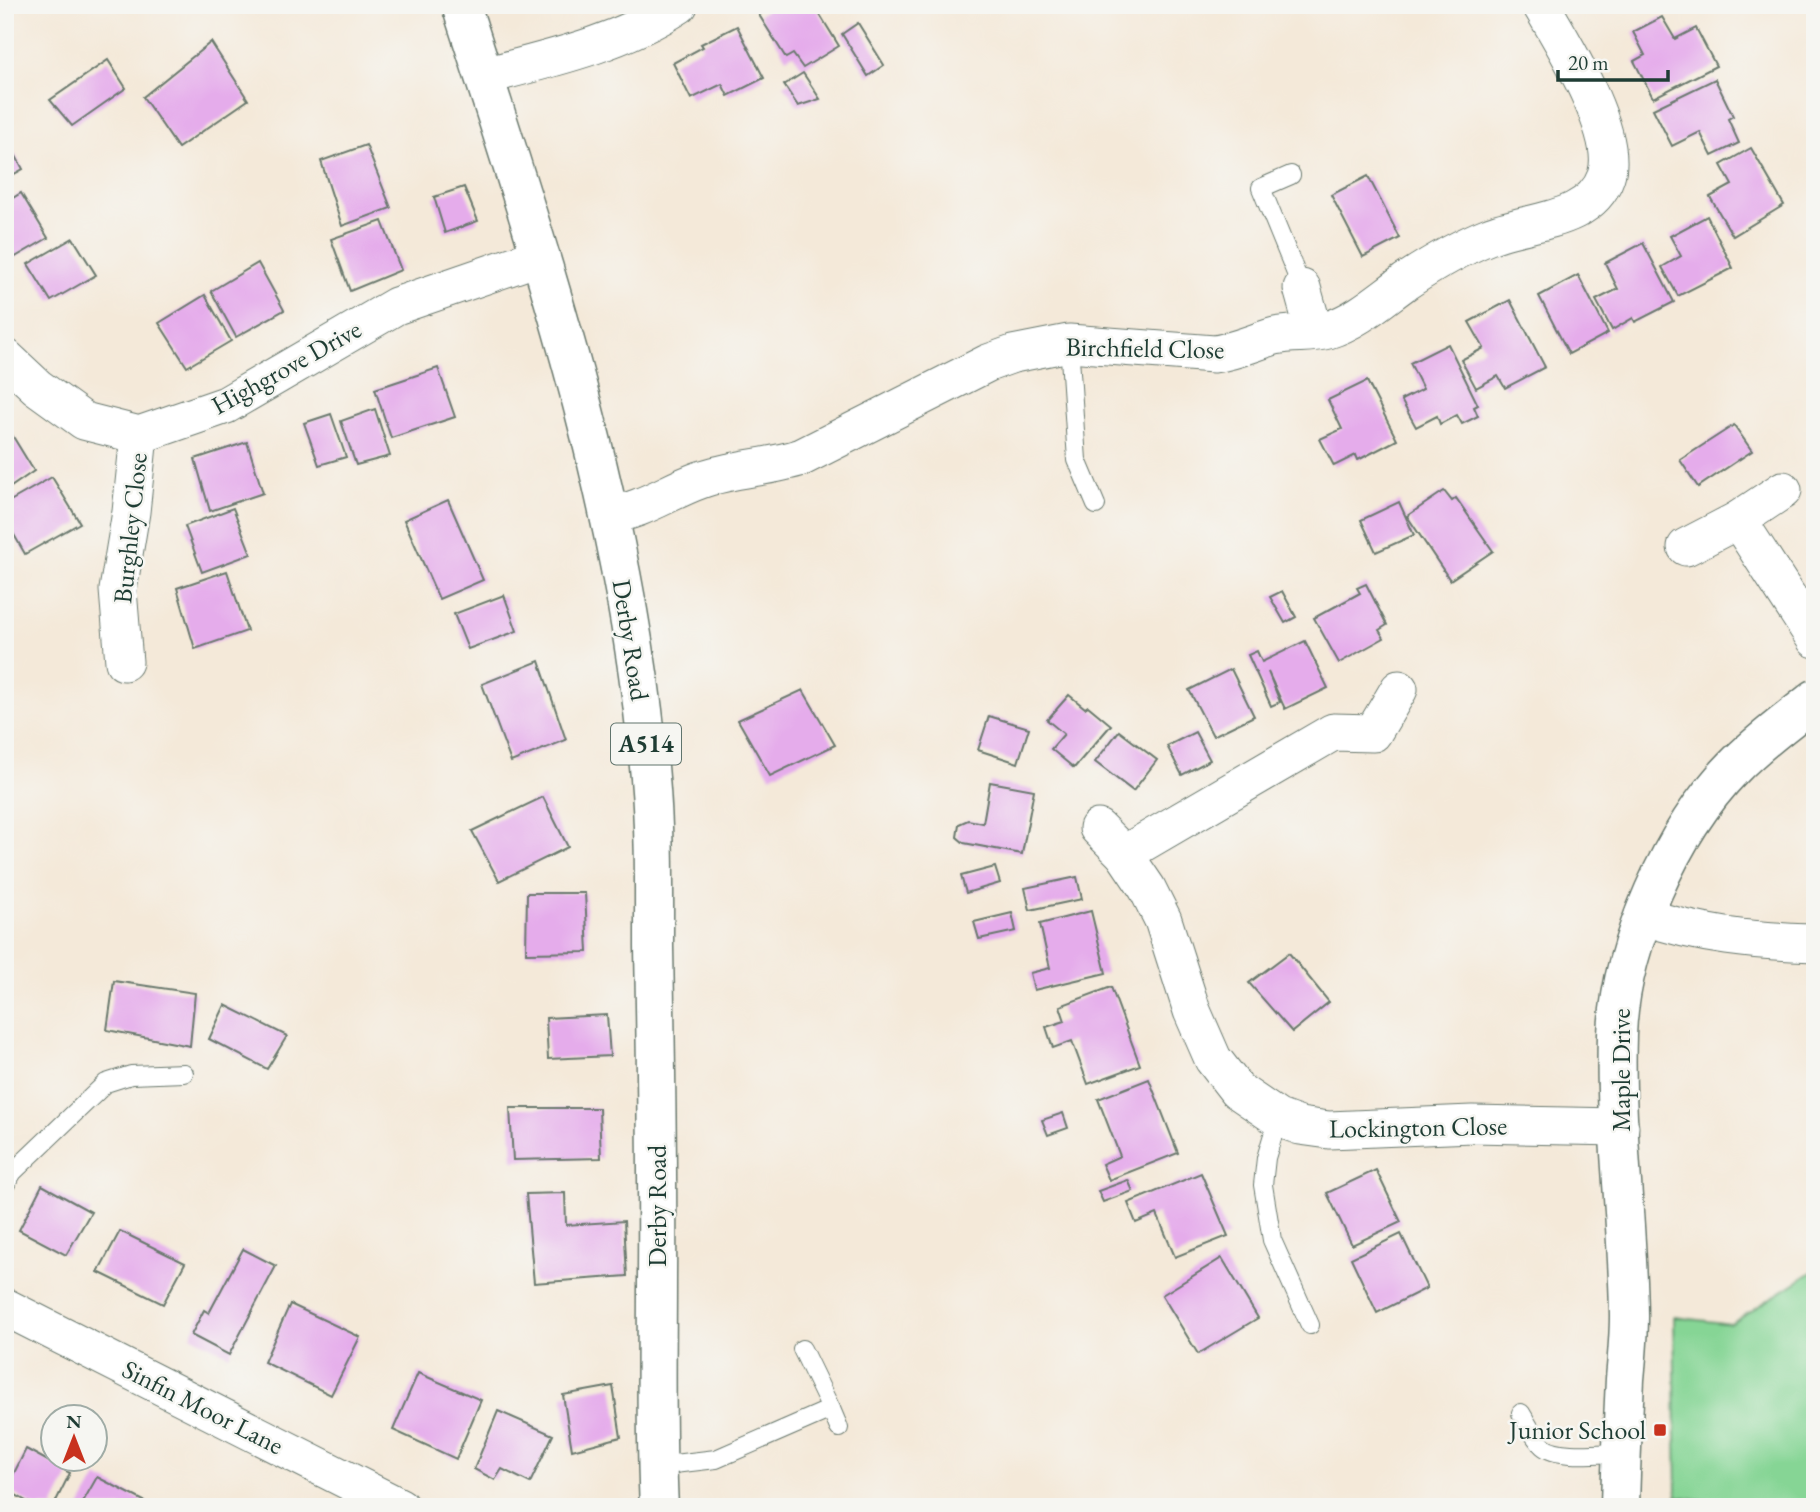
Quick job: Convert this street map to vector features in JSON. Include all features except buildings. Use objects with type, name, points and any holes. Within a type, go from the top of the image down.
[{"type":"main road","name":"Derby Road","points":[[461,5],[541,256],[589,428],[609,515],[640,690],[650,779],[657,1152],[655,1384],[659,1507]]},
{"type":"main road","name":"Maple Drive","points":[[1620,1507],[1629,1317],[1616,1081],[1617,1031],[1625,975],[1643,916],[1665,868],[1701,808],[1733,768],[1815,699]]},
{"type":"street","points":[[484,76],[565,55],[600,42],[679,5]]},
{"type":"street","name":"Birchfield Close","points":[[609,515],[627,513],[701,480],[802,457],[988,363],[1013,354],[1069,343],[1214,354],[1232,352],[1275,336],[1326,331],[1352,320],[1434,263],[1462,248],[1495,234],[1582,208],[1600,189],[1609,164],[1609,148],[1597,112],[1541,5]]},
{"type":"street","name":"Highgrove Drive","points":[[139,435],[226,405],[397,306],[541,256]]},
{"type":"street","points":[[1303,288],[1314,331]]},
{"type":"street","points":[[5,357],[37,387],[84,421],[139,435]]},
{"type":"street","name":"Burghley Close","points":[[124,662],[118,590],[131,512],[139,435]]},
{"type":"street","points":[[1686,547],[1738,520],[1783,490]]},
{"type":"street","points":[[1738,520],[1815,639]]},
{"type":"street","points":[[1124,855],[1333,732],[1373,733],[1399,689]]},
{"type":"street","name":"Lockington Close","points":[[1098,828],[1124,855],[1147,888],[1163,920],[1192,1011],[1213,1059],[1237,1090],[1278,1118],[1300,1126],[1329,1130],[1472,1124],[1620,1127]]},
{"type":"street","points":[[1643,916],[1693,931],[1762,941],[1815,943]]},
{"type":"street","name":"Sinfin Moor Lane","points":[[5,1307],[400,1507]]},
{"type":"lane","points":[[1291,175],[1261,188],[1303,288]]},
{"type":"lane","points":[[1069,343],[1077,460],[1096,505]]},
{"type":"lane","points":[[5,1185],[13,1172],[106,1083],[131,1074],[184,1073]]},
{"type":"lane","points":[[1278,1118],[1266,1157],[1263,1185],[1272,1240],[1310,1325]]},
{"type":"lane","points":[[802,1349],[839,1428]]},
{"type":"lane","points":[[657,1466],[716,1459],[831,1409]]},
{"type":"lane","points":[[1521,1413],[1544,1447],[1583,1454],[1622,1452]]},
{"type":"green space","points":[[1815,1270],[1815,1507],[1750,1507],[1677,1496],[1674,1317],[1731,1324]]},
{"type":"place","name":"Junior School","points":[[1660,1430]]}]
